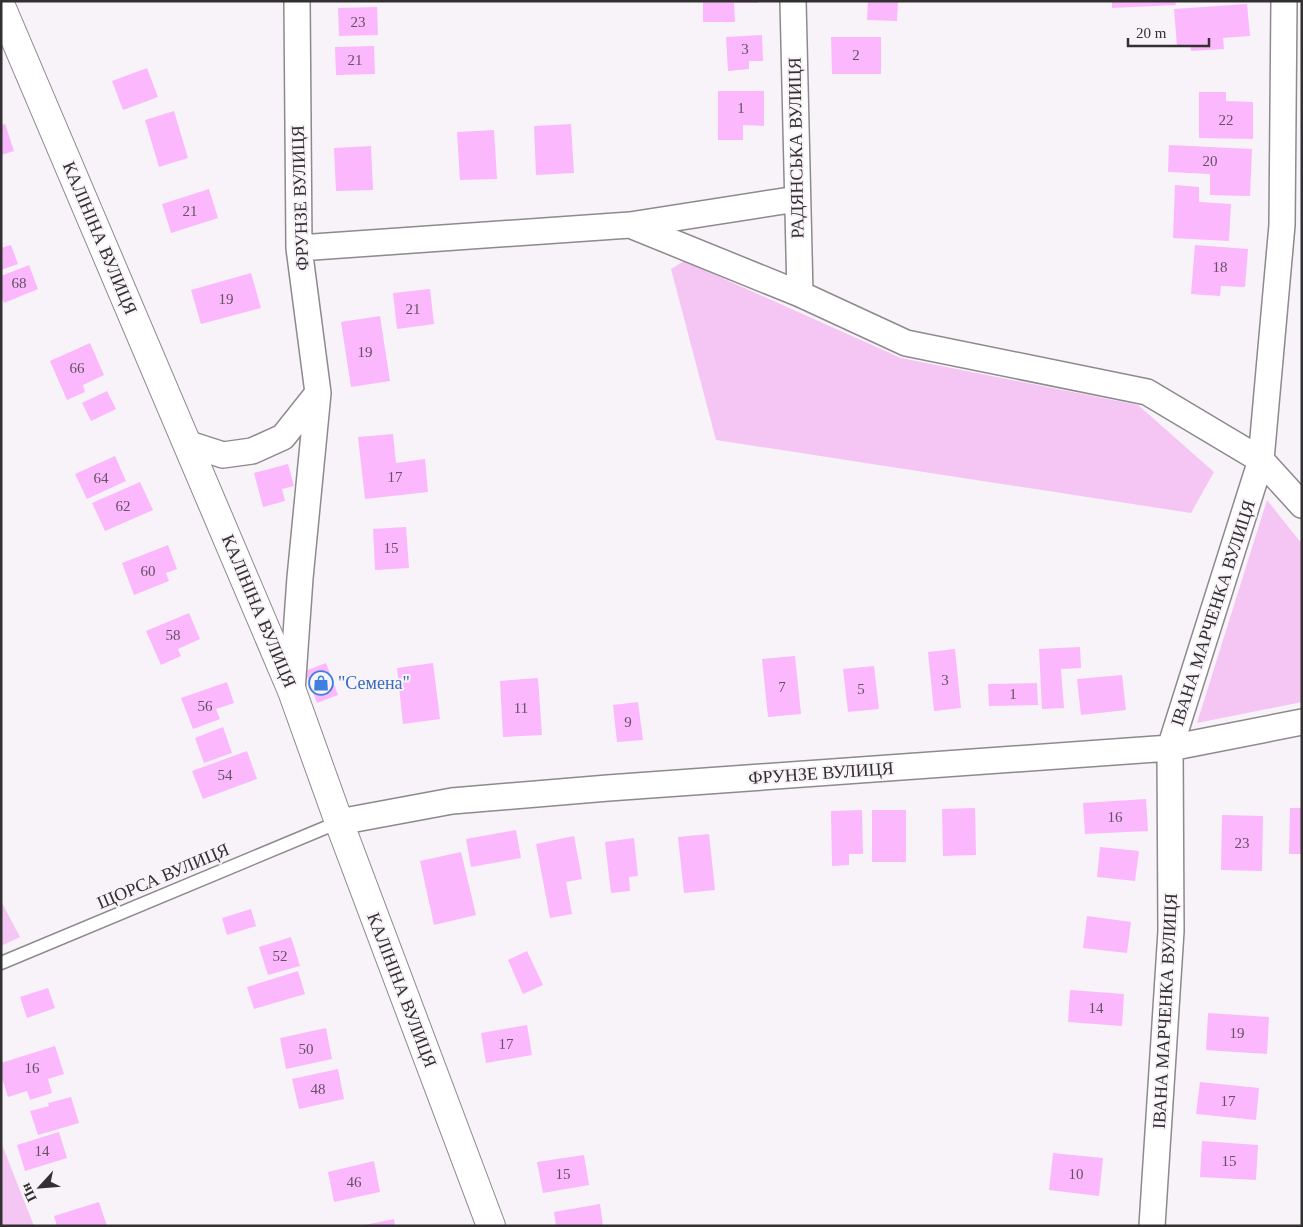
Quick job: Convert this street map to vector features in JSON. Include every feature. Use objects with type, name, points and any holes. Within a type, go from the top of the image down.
[{"type":"street","name":"ФРУНЗЕ ВУЛИЦЯ","points":[[292,690],[300,578],[318,393],[299,248],[297,1]]},
{"type":"street","name":"РАДЯНСЬКА ВУЛИЦЯ","points":[[793,1],[800,294]]},
{"type":"street","name":"ІВАНА МАРЧЕНКА ВУЛИЦЯ","points":[[1152,1226],[1171,931],[1170,748],[1261,460],[1282,225],[1284,1]]},
{"type":"street","name":"КАЛІНІНА ВУЛИЦЯ","points":[[1,6],[292,690],[339,822],[491,1226]]},
{"type":"street","points":[[299,248],[630,224],[797,199]]},
{"type":"street","points":[[630,224],[800,294],[906,343],[1147,392],[1261,460],[1302,505]]},
{"type":"street","points":[[188,444],[223,455],[252,450],[283,436],[318,393]]},
{"type":"street","name":"ФРУНЗЕ ВУЛИЦЯ","points":[[339,822],[452,801],[628,786],[1170,748],[1302,722]]},
{"type":"lane","name":"ЩОРСА ВУЛИЦЯ","points":[[1,963],[339,822]]},
{"type":"shaded area","points":[[684,261],[901,358],[1138,405],[1214,472],[1191,513],[716,440],[671,269]]},
{"type":"shaded area","points":[[1267,500],[1302,544],[1302,702],[1197,723]]},
{"type":"shaded area","points":[[1,901],[20,937],[1,946]]},
{"type":"shaded area","points":[[1,1142],[34,1226],[1,1226]]},
{"type":"building","points":[[703,1],[758,1],[758,3],[734,3],[735,22],[703,22]]},
{"type":"building","points":[[868,1],[898,1],[897,21],[867,20]]},
{"type":"building","points":[[1112,1],[1175,1],[1176,5],[1112,8]]},
{"type":"building","points":[[1247,4],[1250,36],[1223,38],[1224,49],[1191,51],[1190,45],[1177,46],[1174,9]]},
{"type":"building","points":[[377,7],[378,35],[339,36],[338,8]]},
{"type":"building","points":[[762,35],[763,61],[749,61],[749,69],[728,71],[726,37]]},
{"type":"building","points":[[831,37],[881,37],[881,74],[832,74]]},
{"type":"building","points":[[374,46],[375,74],[336,75],[335,47]]},
{"type":"building","points":[[147,68],[158,97],[123,110],[112,81]]},
{"type":"building","points":[[718,91],[764,91],[764,126],[743,125],[743,140],[718,140]]},
{"type":"building","points":[[1199,92],[1226,92],[1226,101],[1253,102],[1253,139],[1199,138]]},
{"type":"building","points":[[174,111],[188,158],[159,167],[145,120]]},
{"type":"building","points":[[5,124],[14,151],[1,155],[1,125]]},
{"type":"building","points":[[571,124],[574,173],[536,175],[534,126]]},
{"type":"building","points":[[494,130],[497,179],[460,180],[457,132]]},
{"type":"building","points":[[1169,145],[1252,149],[1250,196],[1210,195],[1210,174],[1168,172]]},
{"type":"building","points":[[371,146],[373,190],[336,191],[334,148]]},
{"type":"building","points":[[1175,185],[1199,187],[1199,202],[1231,204],[1229,241],[1173,238]]},
{"type":"building","points":[[209,189],[218,218],[171,233],[162,204]]},
{"type":"building","points":[[11,245],[18,264],[1,270],[1,248]]},
{"type":"building","points":[[1195,245],[1248,249],[1245,287],[1221,286],[1220,296],[1191,294]]},
{"type":"building","points":[[29,265],[38,289],[4,303],[1,295],[1,276]]},
{"type":"building","points":[[251,273],[261,308],[201,324],[191,290]]},
{"type":"building","points":[[430,289],[434,324],[397,329],[393,293]]},
{"type":"building","points":[[380,316],[390,381],[351,387],[341,322]]},
{"type":"building","points":[[90,343],[104,375],[83,385],[85,392],[67,400],[50,361]]},
{"type":"building","points":[[107,391],[116,409],[91,421],[82,403]]},
{"type":"building","points":[[393,434],[396,463],[425,459],[428,492],[365,499],[358,437]]},
{"type":"building","points":[[115,456],[126,481],[87,499],[75,474]]},
{"type":"building","points":[[288,464],[294,486],[282,489],[285,501],[263,507],[254,473]]},
{"type":"building","points":[[140,482],[153,510],[105,531],[92,503]]},
{"type":"building","points":[[406,527],[409,568],[375,570],[373,529]]},
{"type":"building","points":[[168,545],[177,569],[166,573],[169,581],[134,595],[122,563]]},
{"type":"building","points":[[189,613],[200,639],[178,649],[181,656],[161,665],[146,631]]},
{"type":"building","points":[[1080,647],[1081,668],[1061,669],[1064,708],[1042,709],[1039,649]]},
{"type":"building","points":[[955,649],[961,708],[934,711],[928,652]]},
{"type":"building","points":[[795,656],[801,714],[768,717],[762,659]]},
{"type":"building","name":"\"Семена\"","points":[[326,663],[338,695],[317,703],[305,671]]},
{"type":"building","points":[[433,663],[440,719],[403,724],[397,668]]},
{"type":"building","points":[[874,666],[879,709],[848,712],[843,669]]},
{"type":"building","points":[[1122,675],[1126,710],[1081,715],[1077,679]]},
{"type":"building","points":[[538,678],[542,735],[503,737],[500,681]]},
{"type":"building","points":[[227,682],[234,703],[216,709],[220,719],[193,729],[181,698]]},
{"type":"building","points":[[1037,683],[1038,705],[989,706],[988,684]]},
{"type":"building","points":[[638,702],[643,740],[617,742],[613,705]]},
{"type":"building","points":[[223,727],[232,753],[204,763],[195,738]]},
{"type":"building","points":[[247,751],[257,779],[203,799],[192,771]]},
{"type":"building","points":[[1146,799],[1148,831],[1085,834],[1083,803]]},
{"type":"building","points":[[975,808],[976,855],[943,856],[942,809]]},
{"type":"building","points":[[1290,808],[1302,808],[1302,854],[1289,854]]},
{"type":"building","points":[[862,810],[863,854],[849,854],[849,865],[832,866],[831,811]]},
{"type":"building","points":[[872,810],[906,810],[906,862],[872,862]]},
{"type":"building","points":[[1222,815],[1263,816],[1262,871],[1221,870]]},
{"type":"building","points":[[516,830],[521,858],[471,867],[466,839]]},
{"type":"building","points":[[709,834],[715,890],[684,893],[678,837]]},
{"type":"building","points":[[574,836],[582,879],[566,882],[572,914],[550,918],[536,844]]},
{"type":"building","points":[[634,838],[638,876],[629,877],[630,891],[611,893],[605,842]]},
{"type":"building","points":[[1100,847],[1139,851],[1135,881],[1097,877]]},
{"type":"building","points":[[461,852],[476,915],[434,925],[420,861]]},
{"type":"building","points":[[251,909],[256,926],[227,935],[222,918]]},
{"type":"building","points":[[1087,916],[1131,922],[1127,953],[1083,948]]},
{"type":"building","points":[[291,937],[300,966],[268,975],[259,947]]},
{"type":"building","points":[[527,951],[543,985],[523,994],[508,960]]},
{"type":"building","points":[[298,971],[305,994],[254,1009],[247,987]]},
{"type":"building","points":[[48,988],[55,1008],[27,1018],[20,997]]},
{"type":"building","points":[[1070,990],[1124,994],[1122,1026],[1068,1022]]},
{"type":"building","points":[[1208,1013],[1269,1017],[1267,1054],[1206,1050]]},
{"type":"building","points":[[527,1025],[532,1055],[486,1063],[481,1033]]},
{"type":"building","points":[[326,1028],[332,1059],[286,1069],[280,1038]]},
{"type":"building","points":[[55,1046],[64,1074],[48,1079],[52,1093],[30,1100],[27,1091],[8,1097],[1,1075],[1,1063]]},
{"type":"building","points":[[338,1069],[344,1099],[299,1109],[292,1079]]},
{"type":"building","points":[[1200,1082],[1259,1088],[1256,1120],[1196,1114]]},
{"type":"building","points":[[71,1097],[79,1123],[38,1135],[30,1111],[49,1106],[48,1103]]},
{"type":"building","points":[[59,1132],[67,1158],[25,1171],[17,1145]]},
{"type":"building","points":[[1202,1141],[1258,1145],[1256,1180],[1200,1177]]},
{"type":"building","points":[[1053,1153],[1103,1158],[1099,1196],[1049,1190]]},
{"type":"building","points":[[584,1155],[589,1185],[543,1193],[537,1162]]},
{"type":"building","points":[[374,1161],[380,1192],[334,1202],[328,1172]]},
{"type":"building","points":[[99,1202],[107,1226],[57,1226],[54,1216]]},
{"type":"building","points":[[600,1204],[603,1226],[556,1226],[554,1212]]},
{"type":"building","points":[[394,1219],[395,1226],[365,1226],[365,1225]]},
{"type":"place","name":"\"Семена\"","points":[[321,683]]}]
